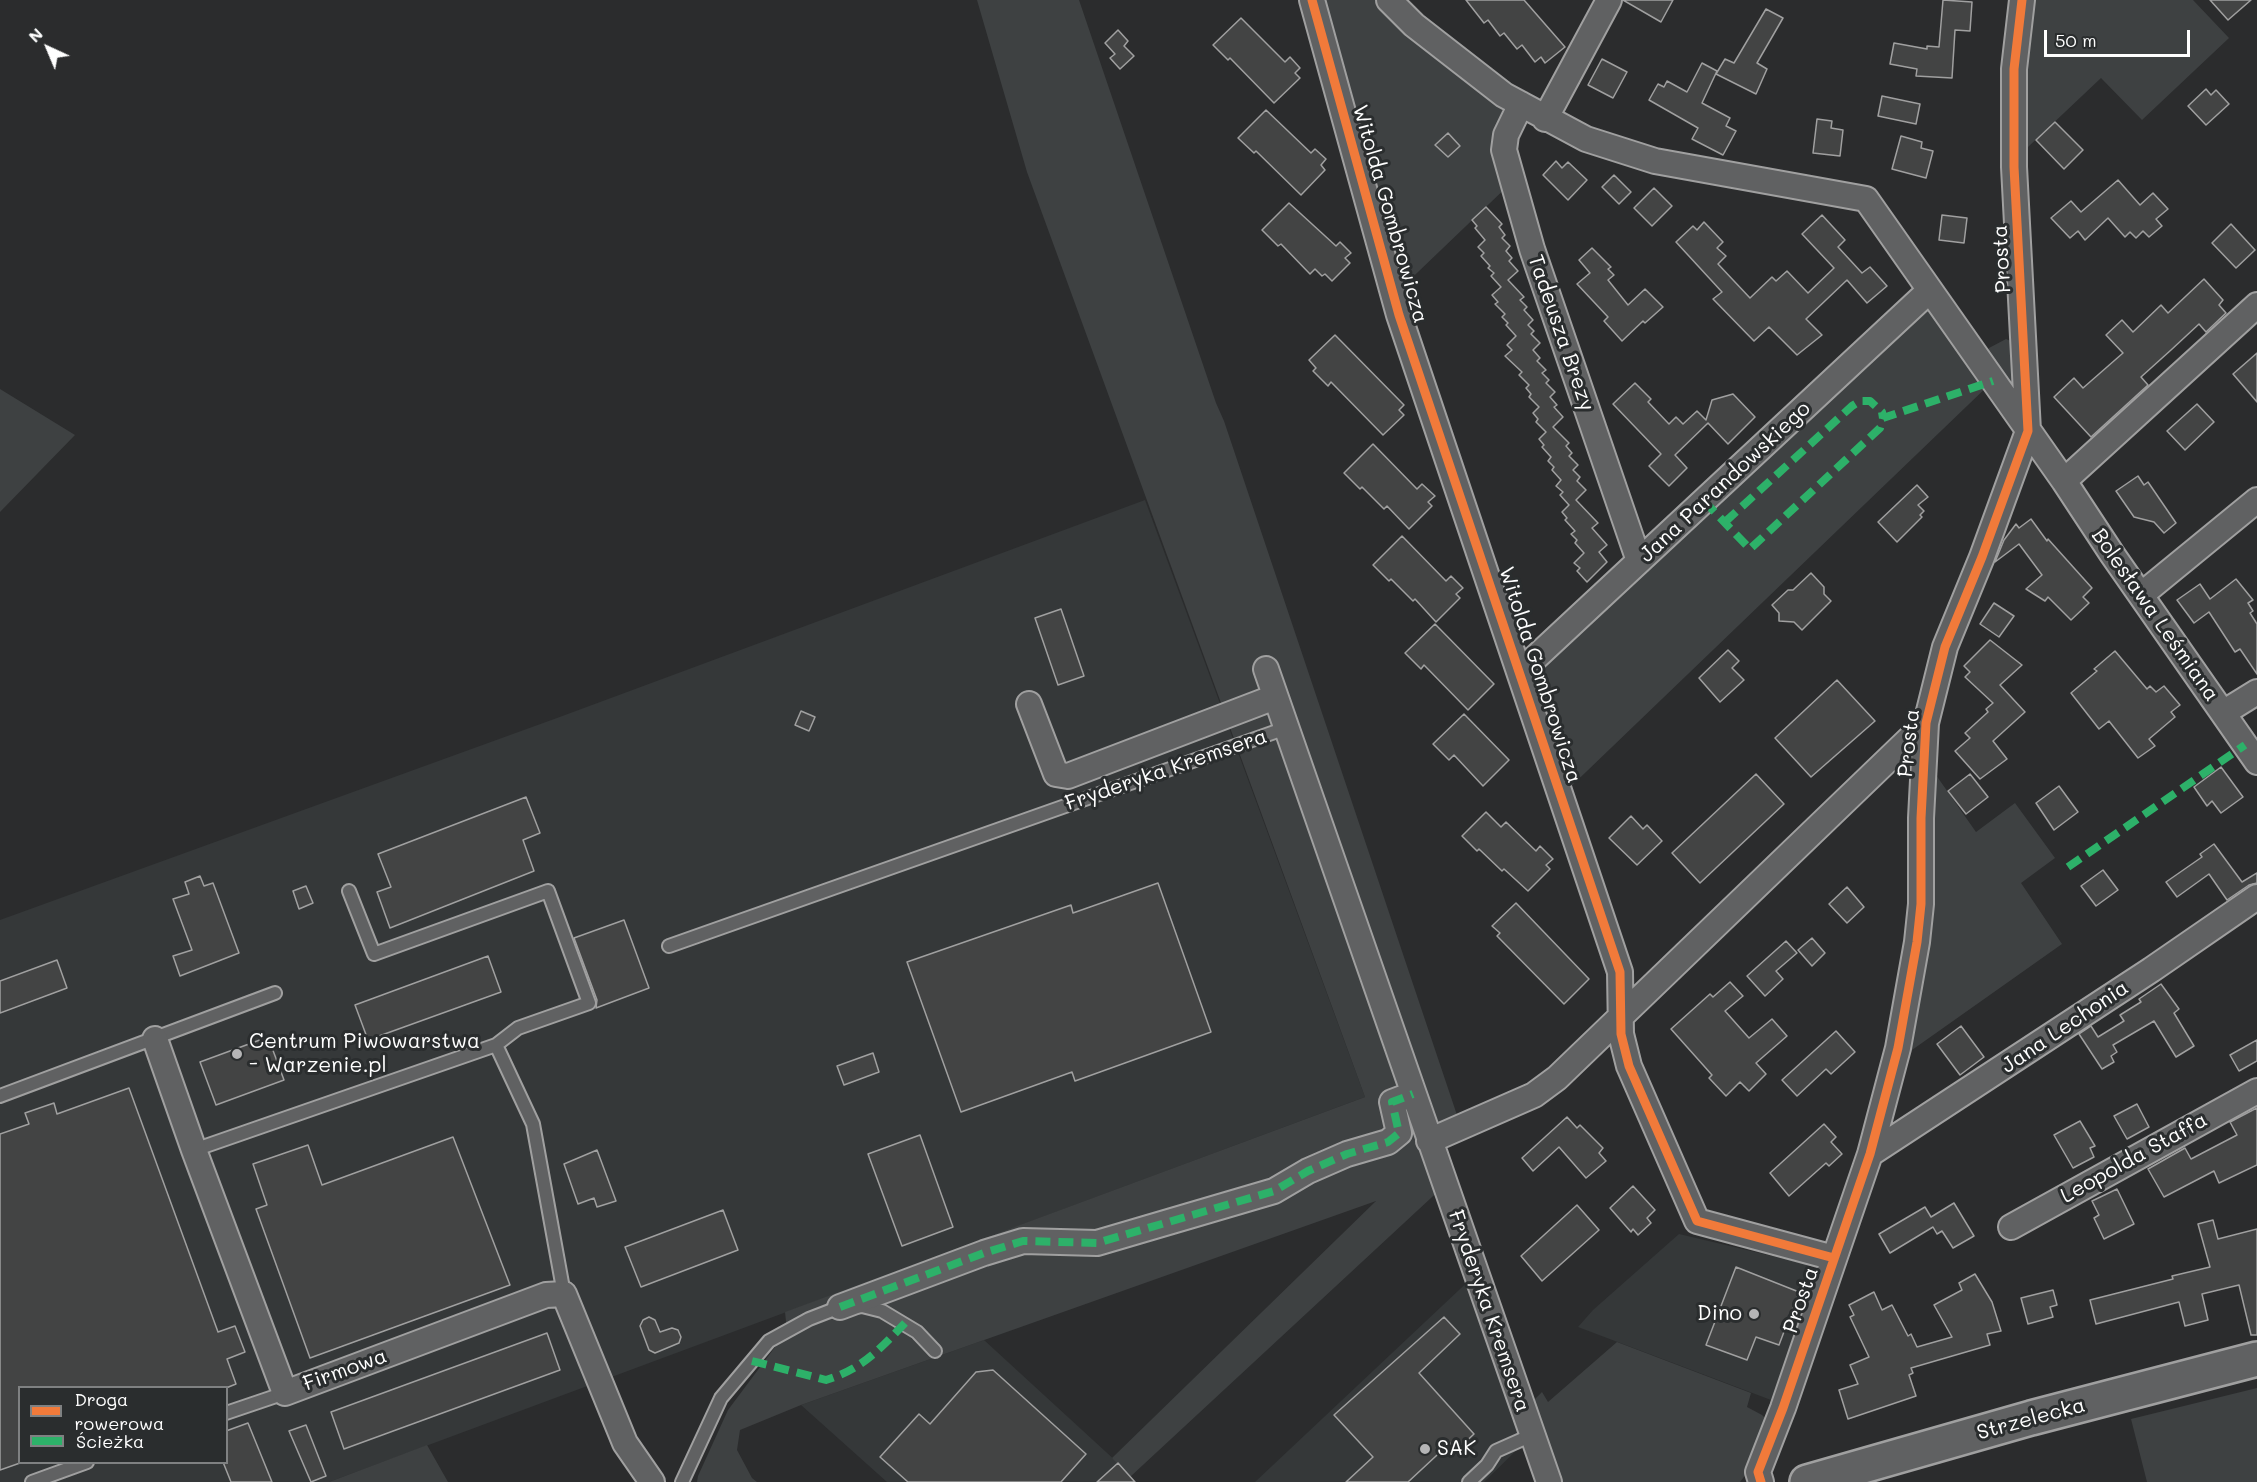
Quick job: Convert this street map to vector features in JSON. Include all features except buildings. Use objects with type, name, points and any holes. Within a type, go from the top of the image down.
[{"type":"main road","name":"Strzelecka","points":[[1807,1482],[2031,1418],[2257,1359]]},
{"type":"street","name":"Witolda Gombrowicza","points":[[1312,0],[1399,315],[1620,972],[1621,1034],[1629,1066],[1697,1221],[1834,1258]]},
{"type":"street","name":"Bolesława Leśmiana","points":[[1389,0],[1414,25],[1504,95],[1586,139],[1655,161],[1866,199],[2059,473],[2257,762]]},
{"type":"street","points":[[1545,119],[1609,0]]},
{"type":"street","name":"Prosta","points":[[1761,1482],[1758,1472],[1783,1408],[1870,1154],[1898,1048],[1917,942],[1921,904],[1921,818],[1926,723],[1945,647],[1982,557],[2028,431],[2014,167],[2014,69],[2022,0]]},
{"type":"street","name":"Tadeusza Brezy","points":[[1521,104],[1506,135],[1504,150],[1532,249],[1639,561]]},
{"type":"street","name":"Jana Parandowskiego","points":[[1520,672],[1929,291]]},
{"type":"street","points":[[2059,473],[2257,305]]},
{"type":"street","points":[[2141,595],[2257,500]]},
{"type":"street","points":[[1266,669],[1286,728]]},
{"type":"street","points":[[2223,713],[2257,692]]},
{"type":"street","points":[[1029,704],[1056,774],[1068,776],[1275,697]]},
{"type":"street","points":[[1429,1141],[1534,1095],[1557,1078],[1926,723]]},
{"type":"street","name":"Fryderyka Kremsera","points":[[1286,728],[1549,1482]]},
{"type":"street","name":"Jana Lechonia","points":[[1870,1154],[2009,1064],[2257,897]]},
{"type":"street","name":"Firmowa","points":[[155,1039],[285,1392],[546,1295],[564,1294]]},
{"type":"street","name":"Leopolda Staffa","points":[[2011,1227],[2257,1090]]},
{"type":"street","points":[[840,1307],[984,1253],[1023,1241],[1097,1243],[1274,1191],[1308,1171],[1347,1154],[1388,1142],[1399,1133],[1392,1102],[1413,1094]]},
{"type":"street","points":[[564,1294],[626,1443],[652,1482]]},
{"type":"lane","name":"Fryderyka Kremsera","points":[[669,946],[1286,728]]},
{"type":"lane","points":[[194,1150],[496,1045],[518,1028],[589,1003],[548,891],[374,954],[349,891]]},
{"type":"lane","points":[[0,1096],[275,993]]},
{"type":"lane","points":[[496,1045],[533,1124],[564,1294]]},
{"type":"lane","points":[[682,1482],[721,1398],[769,1341],[809,1319],[840,1307],[862,1306],[882,1311],[917,1332],[935,1351]]},
{"type":"lane","points":[[228,1412],[285,1392]]},
{"type":"lane","points":[[1469,1482],[1487,1465],[1496,1451],[1532,1435]]},
{"type":"lane","points":[[32,1482],[82,1464]]},
{"type":"shaded area","points":[[977,0],[1079,0],[1224,421],[1461,1127],[1429,1141],[1445,1185],[1130,1477],[1112,1458],[1376,1201],[801,1405],[740,1430],[737,1450],[752,1478],[757,1482],[697,1482],[728,1410],[787,1331],[785,1312],[1365,1097],[1027,172]]},
{"type":"shaded area","points":[[1312,0],[1389,0],[1521,104],[1506,134],[1513,181],[1394,295]]},
{"type":"shaded area","points":[[2022,0],[2193,0],[2229,38],[2142,120],[2101,78],[2028,147],[2014,167]]},
{"type":"shaded area","points":[[1929,291],[1993,381],[1561,796],[1520,672]]},
{"type":"shaded area","points":[[2006,339],[2013,342],[2015,388],[2011,391],[1986,354],[1989,348]]},
{"type":"shaded area","points":[[0,389],[75,435],[0,512]]},
{"type":"shaded area","points":[[1145,500],[1365,1097],[329,1482],[0,1482],[0,920],[557,718]]},
{"type":"shaded area","points":[[1924,758],[1976,832],[2015,803],[2055,858],[2021,883],[2062,944],[1912,1050],[1898,1048]]},
{"type":"shaded area","points":[[1679,1234],[1806,1264],[1817,1281],[1771,1400],[1578,1327],[1593,1310]]},
{"type":"shaded area","points":[[1476,1274],[1532,1435],[1484,1482],[1255,1482]]},
{"type":"shaded area","points":[[984,1340],[1118,1463],[1135,1482],[887,1482],[801,1405]]},
{"type":"shaded area","points":[[1617,1342],[1751,1393],[1747,1407],[1768,1421],[1750,1469],[1740,1482],[1559,1482],[1533,1409],[1535,1399],[1542,1392],[1548,1402]]},
{"type":"shaded area","points":[[2257,1388],[2257,1482],[2147,1482],[2131,1419]]},
{"type":"shaded area","points":[[427,1445],[448,1482],[329,1482]]},
{"type":"marked path","points":[[1704,501],[1750,549],[1880,428],[1883,418],[1993,381]]},
{"type":"marked path","points":[[1725,522],[1852,406],[1860,401],[1870,401],[1882,412],[1883,418]]},
{"type":"marked path","points":[[2068,867],[2245,745]]},
{"type":"marked path","points":[[840,1307],[984,1253],[1023,1241],[1097,1243],[1274,1191],[1308,1171],[1347,1154],[1388,1142],[1399,1133],[1392,1102],[1413,1094]]},
{"type":"marked path","points":[[752,1361],[826,1380],[860,1364],[879,1350],[905,1323]]},
{"type":"cycle path","points":[[1312,0],[1399,315],[1620,972],[1621,1034],[1629,1066],[1697,1221],[1834,1258]]},
{"type":"cycle path","points":[[1761,1482],[1758,1472],[1783,1408],[1870,1154],[1898,1048],[1917,942],[1921,904],[1921,818],[1926,723],[1945,647],[1982,557],[2028,431],[2014,167],[2014,69],[2022,0]]},
{"type":"place","name":"Centrum Piwowarstwa - Warzenie.pl","points":[[237,1054]]},
{"type":"place","name":"Dino","points":[[1754,1314]]},
{"type":"place","name":"SAK","points":[[1425,1449]]}]
